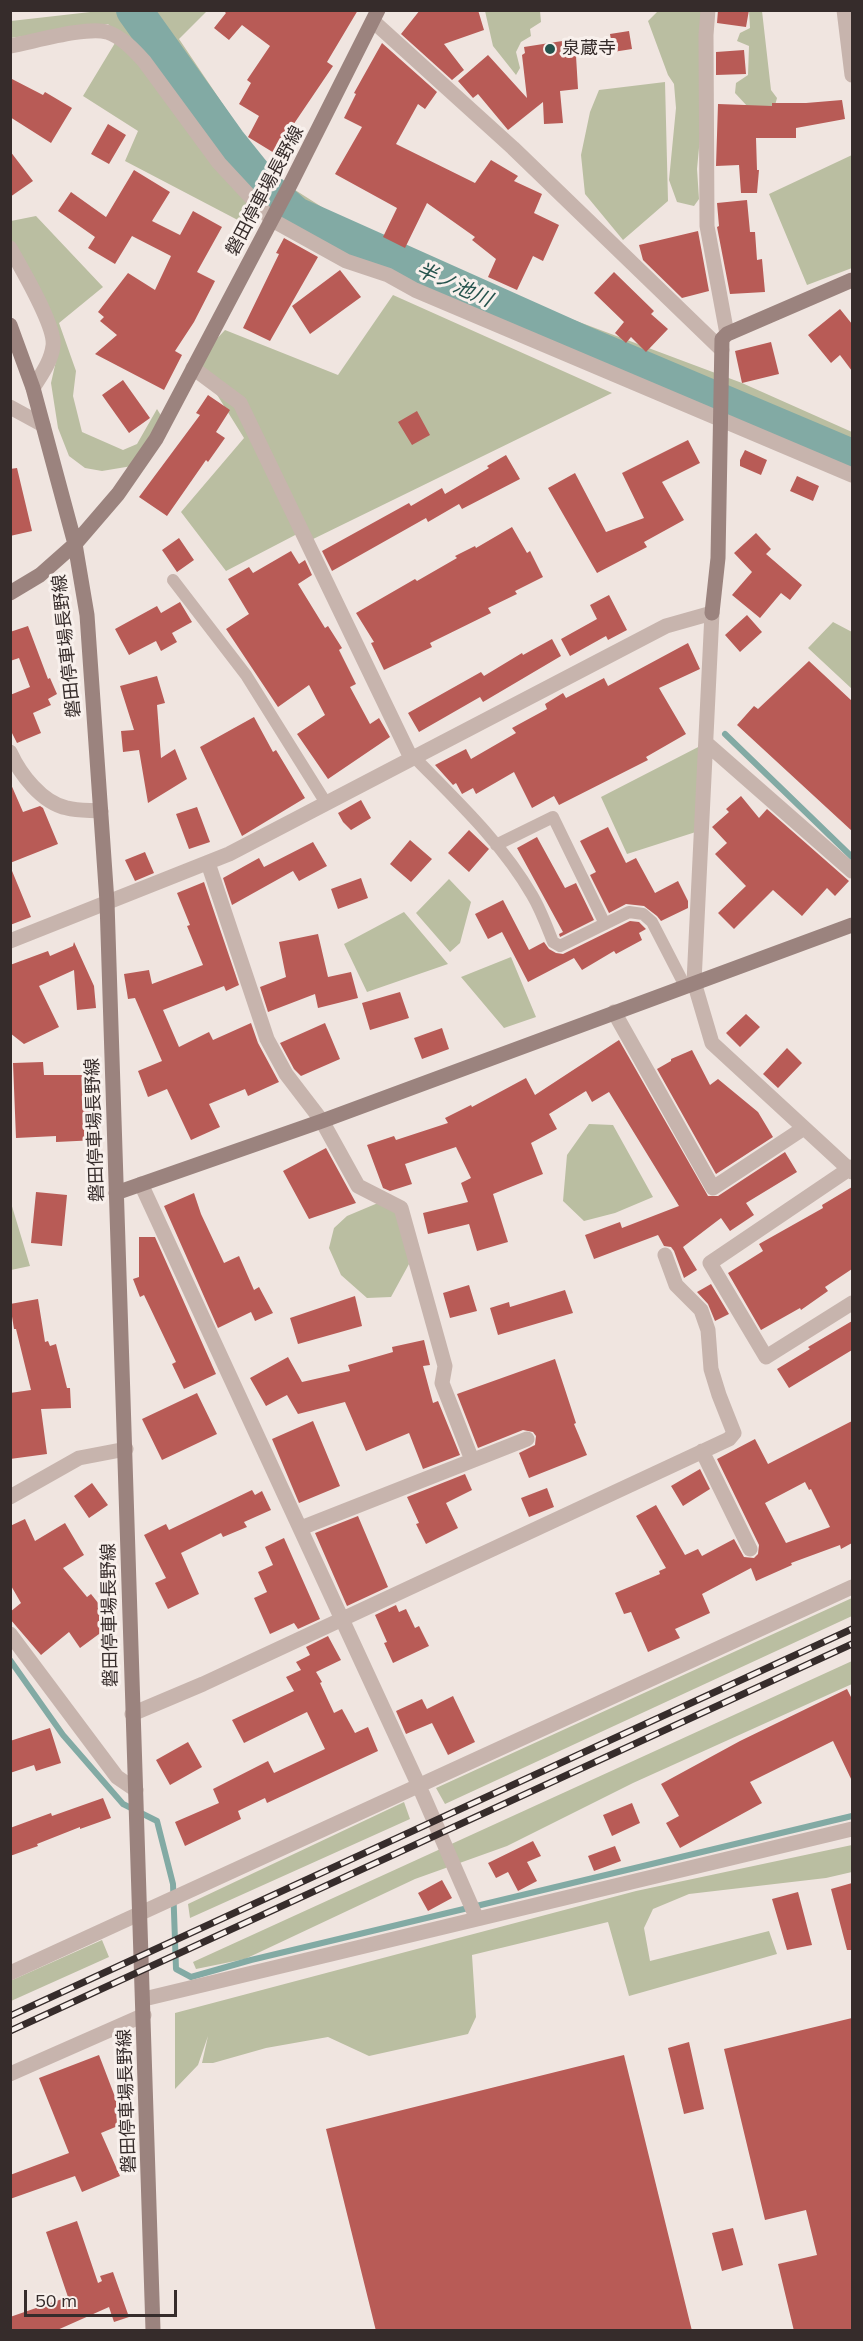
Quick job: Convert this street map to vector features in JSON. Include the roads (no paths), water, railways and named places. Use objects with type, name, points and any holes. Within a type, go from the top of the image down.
[{"type":"main road","name":"磐田停車場長野線","points":[[153,2331],[107,902],[87,615],[75,544],[118,494],[156,439],[274,217],[376,16]]},
{"type":"main road","points":[[712,613],[718,558],[722,339],[727,334],[852,280]]},
{"type":"main road","points":[[10,325],[44,425],[75,544],[40,575],[10,593]]},
{"type":"main road","points":[[116,1193],[322,1121],[852,925]]},
{"type":"street","points":[[708,10],[706,34],[707,226],[727,334]]},
{"type":"street","points":[[844,10],[852,75]]},
{"type":"street","points":[[376,16],[722,350]]},
{"type":"street","points":[[10,46],[91,30],[106,32],[118,38],[144,61],[219,163],[274,217],[346,261],[388,275],[415,290],[852,475]]},
{"type":"street","points":[[10,248],[47,320],[54,343],[50,358],[33,388]]},
{"type":"street","points":[[193,368],[240,403],[413,758]]},
{"type":"street","points":[[10,407],[44,425]]},
{"type":"street","points":[[10,941],[229,854],[666,626],[712,613],[706,743],[689,984],[712,1042],[852,1170],[710,1263],[766,1357],[852,1303]]},
{"type":"street","points":[[706,743],[852,871]]},
{"type":"street","points":[[10,752],[18,768],[43,795],[65,808],[101,811]]},
{"type":"street","points":[[208,863],[267,1038],[286,1074],[322,1121],[358,1186],[401,1208],[445,1366],[442,1383],[471,1461]]},
{"type":"street","points":[[614,1012],[713,1188],[804,1128]]},
{"type":"street","points":[[141,1184],[419,1786],[477,1919]]},
{"type":"street","points":[[132,1714],[729,1439],[734,1432],[711,1369],[708,1330],[701,1310],[676,1285],[665,1255]]},
{"type":"street","points":[[301,1528],[527,1438]]},
{"type":"street","points":[[10,1497],[79,1458],[126,1449]]},
{"type":"street","points":[[702,1451],[750,1549]]},
{"type":"street","points":[[10,1973],[852,1587]]},
{"type":"street","points":[[10,1634],[117,1777],[136,1790]]},
{"type":"street","points":[[144,1999],[852,1829]]},
{"type":"street","points":[[10,2074],[144,2015]]},
{"type":"lane","points":[[173,580],[246,675],[326,803]]},
{"type":"lane","points":[[413,758],[477,822],[496,845],[532,894],[553,942],[560,946],[629,912],[643,914],[652,922],[689,984]]},
{"type":"lane","points":[[496,845],[553,817],[605,924]]},
{"type":"waterway","name":"半ノ池川","points":[[134,10],[228,142],[265,188],[296,215],[582,343],[852,457]]},
{"type":"waterway","points":[[725,734],[852,857]]},
{"type":"waterway","points":[[10,1660],[63,1735],[123,1804],[157,1821],[173,1884],[176,1969],[191,1977],[251,1960],[852,1816]]},
{"type":"railway","points":[[10,2016],[852,1629]]},
{"type":"railway","points":[[10,2031],[852,1644]]},
{"type":"place","name":"泉蔵寺","points":[[550,49]]}]
